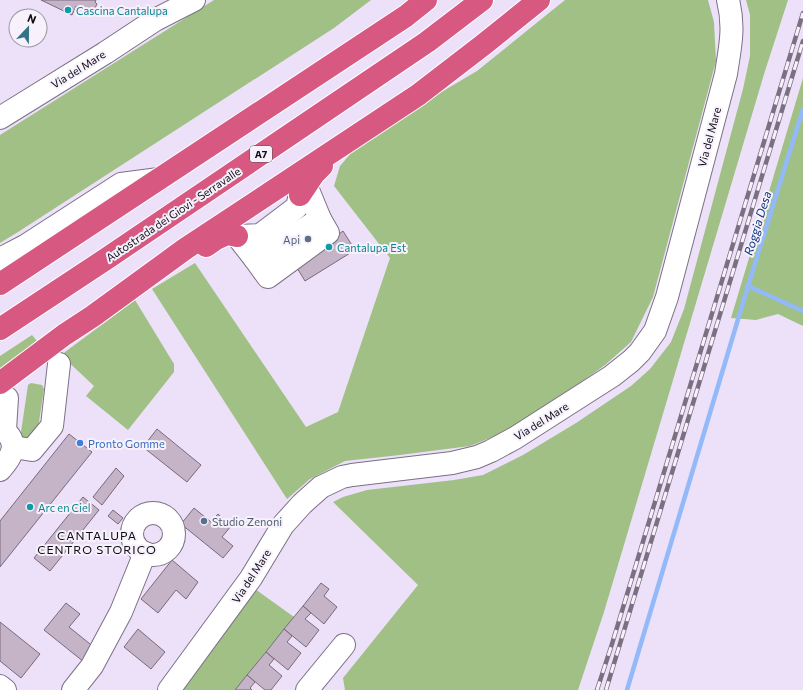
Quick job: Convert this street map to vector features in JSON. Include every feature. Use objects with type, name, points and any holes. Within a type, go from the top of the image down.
[{"type":"highway","points":[[0,284],[406,16],[426,0]]},
{"type":"highway","name":"Autostrada dei Giovi - Serravalle","points":[[0,329],[426,42],[482,0]]},
{"type":"highway","points":[[93,316],[185,249],[418,95],[539,0]]},
{"type":"highway","points":[[303,190],[314,174],[348,141]]},
{"type":"highway","points":[[4,391],[64,335],[157,278],[216,239],[227,234],[237,236]]},
{"type":"street","name":"Via del Mare","points":[[155,20],[174,0]]},
{"type":"street","name":"Via del Mare","points":[[0,118],[155,20],[194,0]]},
{"type":"street","name":"Via del Mare","points":[[170,690],[251,578],[283,525],[302,504],[321,487],[342,477],[352,475],[452,462],[477,457],[515,438],[612,376],[631,362],[640,352],[655,331],[667,297],[726,74],[732,38],[732,24],[728,0]]},
{"type":"street","points":[[0,259],[24,246],[121,184],[159,179]]},
{"type":"street","points":[[237,236],[256,259],[320,219],[303,190]]},
{"type":"street","points":[[237,236],[260,235],[297,208],[303,190]]},
{"type":"street","points":[[6,435],[32,450],[52,426],[59,364]]},
{"type":"street","points":[[0,470],[11,454],[6,435],[4,391]]},
{"type":"street","points":[[72,690],[92,666],[121,612],[145,554]]},
{"type":"street","points":[[307,690],[344,645]]},
{"type":"street","points":[[0,686],[5,690]]},
{"type":"green space","points":[[214,0],[371,0],[334,28],[0,243],[0,135]]},
{"type":"green space","points":[[565,0],[708,0],[714,22],[716,61],[653,297],[631,342],[605,365],[520,426],[470,446],[345,461],[310,479],[287,499],[152,289],[195,263],[306,427],[338,412],[390,258],[334,186],[340,166],[357,146],[411,110],[477,71]]},
{"type":"green space","points":[[746,0],[788,0],[765,71],[604,612],[578,690],[345,690],[343,678],[418,585],[333,502],[343,497],[367,490],[454,480],[483,475],[523,455],[576,423],[631,386],[650,369],[671,342],[684,309],[743,89],[750,56],[750,15]]},
{"type":"green space","points":[[803,78],[803,326],[778,314],[756,320],[731,318]]},
{"type":"green space","points":[[135,300],[174,364],[174,372],[128,430],[86,396],[94,386],[61,355]]},
{"type":"green space","points":[[32,335],[37,341],[14,367],[0,377],[0,356]]},
{"type":"green space","points":[[31,383],[42,385],[44,389],[36,438],[25,439],[21,436],[21,432],[28,385]]},
{"type":"green space","points":[[255,589],[294,617],[235,690],[180,690]]},
{"type":"building","name":"Cascina Cantalupa","points":[[41,0],[96,0],[95,2],[97,4],[92,14],[76,6],[72,15]]},
{"type":"building","name":"Cantalupa Est","points":[[302,209],[325,244],[343,231],[355,250],[305,281],[294,263]]},
{"type":"building","points":[[157,429],[201,465],[187,482],[143,447]]},
{"type":"building","name":"Arc en Ciel","points":[[69,434],[92,452],[0,567],[0,521]]},
{"type":"building","points":[[116,468],[124,476],[102,505],[93,497]]},
{"type":"building","points":[[83,497],[99,510],[50,571],[34,558]]},
{"type":"building","points":[[194,508],[211,522],[218,514],[231,526],[222,537],[233,546],[223,558],[181,524]]},
{"type":"building","points":[[113,510],[123,518],[118,524],[108,516]]},
{"type":"building","points":[[172,560],[198,582],[186,599],[176,590],[158,613],[141,599]]},
{"type":"building","points":[[321,583],[329,589],[324,596],[337,607],[324,624],[303,606]]},
{"type":"building","points":[[66,603],[80,614],[69,627],[95,648],[84,662],[44,630]]},
{"type":"building","points":[[303,606],[311,613],[305,619],[319,630],[306,647],[284,629]]},
{"type":"building","points":[[0,622],[40,654],[21,678],[0,661]]},
{"type":"building","points":[[138,629],[165,652],[151,669],[124,647]]},
{"type":"building","points":[[284,629],[292,636],[287,642],[301,653],[288,670],[266,652]]},
{"type":"building","points":[[266,652],[274,659],[269,665],[282,676],[271,690],[265,690],[247,675]]},
{"type":"building","points":[[247,675],[255,682],[250,688],[252,690],[235,690]]},
{"type":"waterway","points":[[627,690],[748,286],[803,109]]},
{"type":"waterway","name":"Roggia Desa","points":[[748,286],[803,311]]},
{"type":"railway","points":[[597,690],[803,13]]},
{"type":"railway","points":[[606,690],[803,41]]},
{"type":"place","name":"Cascina Cantalupa","points":[[68,10]]},
{"type":"place","name":"Api","points":[[308,239]]},
{"type":"place","name":"Cantalupa Est","points":[[329,247]]},
{"type":"place","name":"Pronto Gomme","points":[[80,443]]},
{"type":"place","name":"Arc en Ciel","points":[[30,507]]},
{"type":"place","name":"Studio Zenoni","points":[[204,521]]},
{"type":"district","name":"CANTALUPA CENTRO STORICO","points":[[97,542]]}]
